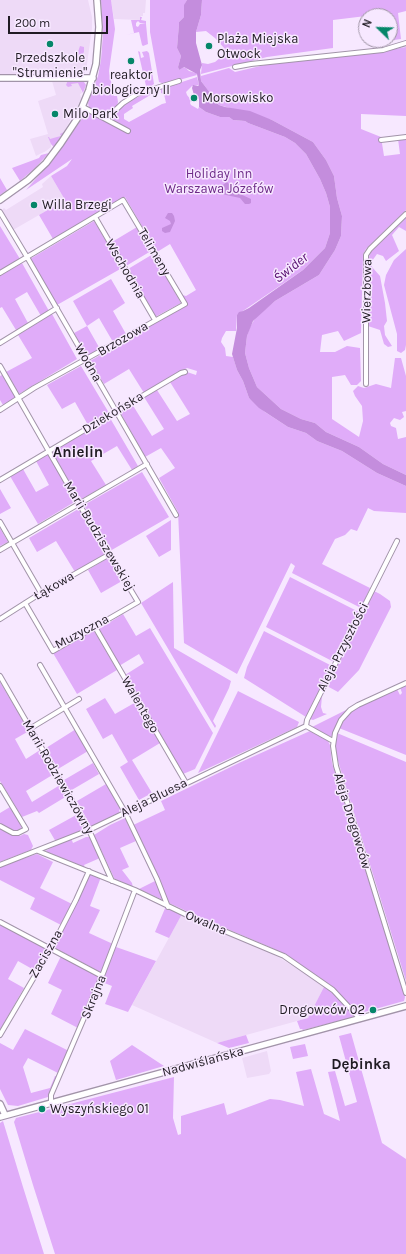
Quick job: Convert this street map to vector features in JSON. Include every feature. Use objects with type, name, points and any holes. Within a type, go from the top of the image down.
[{"type":"main road","points":[[0,200],[28,180],[46,163],[70,131],[83,106],[93,78],[98,39],[96,0]]},
{"type":"main road","points":[[0,78],[93,78]]},
{"type":"main road","name":"Nadwiślańska","points":[[3,1116],[406,1006]]},
{"type":"main road","points":[[0,1104],[3,1116]]},
{"type":"street","points":[[235,67],[384,50],[406,44]]},
{"type":"street","points":[[106,119],[123,103],[137,94],[179,81]]},
{"type":"street","points":[[83,106],[128,131]]},
{"type":"street","points":[[380,140],[406,137]]},
{"type":"street","name":"Telimeny","points":[[95,217],[123,200],[184,304]]},
{"type":"street","name":"Wodna","points":[[0,212],[27,256],[176,515]]},
{"type":"street","name":"Wierzbowa","points":[[366,384],[366,255],[367,252],[406,214]]},
{"type":"street","points":[[0,273],[95,217]]},
{"type":"street","name":"Wschodnia","points":[[95,217],[155,320]]},
{"type":"street","name":"Brzozowa","points":[[0,410],[34,388],[184,304]]},
{"type":"street","points":[[0,343],[57,308]]},
{"type":"street","name":"Marii Budziszewskiej","points":[[0,366],[79,504],[138,602]]},
{"type":"street","name":"Dziekońska","points":[[0,480],[184,372]]},
{"type":"street","points":[[0,550],[147,464]]},
{"type":"street","points":[[0,522],[41,593]]},
{"type":"street","name":"Aleja Przyszłości","points":[[306,726],[307,720],[323,686],[396,541]]},
{"type":"street","name":"Łąkowa","points":[[0,619],[41,593],[110,554]]},
{"type":"street","name":"Muzyczna","points":[[25,603],[53,651],[138,602]]},
{"type":"street","name":"Walentego","points":[[95,627],[186,783]]},
{"type":"street","points":[[40,665],[125,812],[157,879],[168,907]]},
{"type":"street","name":"Marii Rodziewiczówny","points":[[0,676],[89,830],[112,881]]},
{"type":"street","name":"Aleja Drogowców","points":[[406,683],[350,710],[341,720],[333,741],[333,754],[336,766],[406,993]]},
{"type":"street","points":[[31,728],[79,698]]},
{"type":"street","points":[[306,726],[333,741]]},
{"type":"street","name":"Aleja Bluesa","points":[[0,864],[38,851],[89,830],[306,726]]},
{"type":"street","points":[[0,786],[26,829],[21,832],[13,833],[0,826]]},
{"type":"street","name":"Owalna","points":[[38,851],[135,890],[168,907],[284,956],[333,990],[360,1019]]},
{"type":"street","name":"Zaciszna","points":[[0,1035],[67,917],[89,871]]},
{"type":"street","name":"Skrajna","points":[[51,1103],[52,1095],[102,976],[135,890]]},
{"type":"street","points":[[0,922],[102,976]]},
{"type":"shaded area","points":[[0,0],[88,0],[92,17],[92,28],[86,71],[84,74],[0,74]]},
{"type":"shaded area","points":[[111,0],[146,0],[145,13],[143,13],[140,20],[114,19]]},
{"type":"shaded area","points":[[187,0],[202,0],[201,15],[196,32],[196,43],[202,65],[200,70],[201,81],[211,94],[212,99],[219,105],[250,111],[272,120],[313,142],[326,160],[334,176],[337,198],[342,216],[341,236],[335,250],[319,275],[275,301],[253,321],[247,336],[245,353],[249,368],[257,387],[281,409],[301,419],[315,423],[326,432],[359,447],[383,464],[406,475],[406,486],[377,473],[342,451],[317,441],[306,433],[288,427],[259,408],[249,398],[232,354],[237,328],[237,315],[239,312],[249,308],[303,270],[325,248],[330,233],[330,207],[320,179],[306,154],[295,143],[285,137],[245,121],[233,120],[229,117],[220,117],[206,112],[199,107],[199,99],[194,95],[192,88],[193,85],[199,85],[197,74],[184,67],[179,70],[178,67],[181,56],[177,48],[179,22],[184,17],[184,5]]},
{"type":"shaded area","points":[[52,81],[79,82],[82,93],[80,94],[81,98],[64,132],[54,147],[51,144],[51,147],[46,151],[36,156],[30,139],[48,134],[38,101],[56,95]]},
{"type":"shaded area","points":[[51,176],[65,200],[13,230],[2,210],[4,208],[6,210],[43,187],[42,184]]},
{"type":"shaded area","points":[[227,182],[238,193],[251,199],[251,203],[245,204],[240,198],[217,193],[217,186],[218,185],[220,187]]},
{"type":"shaded area","points":[[168,213],[172,213],[175,221],[170,232],[165,233],[162,231],[162,228],[171,224],[170,221],[165,218]]},
{"type":"shaded area","points":[[182,914],[273,954],[325,985],[308,1018],[217,1043],[132,1005]]},
{"type":"shaded area","points":[[267,1051],[271,1071],[269,1074],[247,1078],[242,1058]]},
{"type":"green space","points":[[101,0],[111,0],[115,29],[109,71],[114,96],[117,96],[118,102],[117,106],[106,117],[89,108],[88,103],[98,76],[101,60],[103,34]]},
{"type":"green space","points":[[150,0],[187,0],[185,4],[184,17],[179,22],[177,48],[181,56],[178,67],[179,70],[183,67],[196,73],[197,75],[165,84],[159,82],[150,32]]},
{"type":"green space","points":[[202,0],[406,0],[406,11],[398,13],[398,8],[358,8],[358,17],[333,20],[333,48],[267,57],[201,74],[202,63],[208,64],[215,62],[226,53],[225,49],[215,38],[206,31],[196,32],[201,15]]},
{"type":"green space","points":[[398,13],[401,39],[398,39]]},
{"type":"green space","points":[[140,17],[142,17],[141,20],[146,21],[148,44],[143,46],[139,32],[126,35],[134,33],[131,20],[140,20]],"holes":[[[138,21],[146,24],[140,24],[138,27],[136,26]]]},
{"type":"green space","points":[[80,46],[84,47],[84,52],[79,59],[75,61]]},
{"type":"green space","points":[[406,47],[406,116],[361,114],[361,129],[381,137],[384,156],[400,154],[398,139],[406,138],[406,210],[366,249],[363,254],[361,333],[344,341],[338,331],[322,335],[320,352],[335,352],[347,346],[360,348],[361,381],[357,385],[351,385],[345,375],[332,377],[332,419],[359,437],[363,421],[362,406],[353,391],[358,386],[364,388],[376,384],[391,388],[395,358],[401,358],[406,376],[406,411],[402,412],[404,417],[400,420],[394,418],[390,423],[391,426],[396,428],[398,439],[406,437],[406,475],[383,464],[359,447],[326,432],[315,423],[301,419],[281,409],[257,387],[249,368],[245,353],[247,336],[250,327],[256,317],[275,301],[319,275],[335,250],[341,236],[342,216],[337,198],[334,176],[326,160],[313,142],[272,120],[219,105],[212,99],[211,94],[201,81],[201,76],[229,68],[235,72],[269,64]]},
{"type":"green space","points":[[138,51],[140,52],[141,58],[144,57],[142,52],[147,51],[149,53],[154,84],[137,92],[126,100],[124,97],[146,86]]},
{"type":"green space","name":"Holiday Inn Warszawa Józefów","points":[[197,77],[199,85],[192,86],[186,92],[191,100],[191,105],[198,109],[199,107],[206,112],[220,117],[229,117],[233,120],[245,121],[285,137],[295,143],[306,154],[320,179],[330,207],[330,233],[325,248],[303,270],[237,315],[236,331],[226,331],[222,338],[221,342],[225,348],[226,356],[233,357],[249,398],[265,412],[288,427],[306,433],[317,441],[342,451],[377,473],[406,486],[406,513],[374,511],[368,508],[357,531],[351,529],[345,535],[335,539],[322,564],[370,588],[361,608],[292,573],[295,566],[291,563],[237,674],[184,643],[178,512],[159,478],[175,468],[161,448],[145,457],[120,412],[132,404],[152,436],[164,429],[144,397],[157,390],[177,421],[190,414],[170,382],[187,372],[196,375],[197,371],[187,368],[144,393],[129,369],[104,384],[90,361],[187,304],[182,295],[186,296],[196,290],[170,244],[157,252],[125,197],[53,239],[39,215],[65,200],[51,176],[67,166],[72,159],[26,190],[53,159],[86,112],[104,120],[110,119],[118,110],[132,100],[151,91],[152,94],[132,106],[133,108],[124,114],[124,119],[129,122],[166,103],[164,94],[161,93],[161,89]]},
{"type":"green space","points":[[82,79],[86,85],[83,93],[78,83],[71,84],[72,86],[68,87],[66,85],[68,80]]},
{"type":"green space","points":[[64,132],[54,147],[48,137],[50,139],[61,136],[60,134]]},
{"type":"green space","points":[[49,153],[35,168],[20,181],[12,168]]},
{"type":"green space","points":[[0,178],[7,190],[0,195]]},
{"type":"green space","points":[[406,218],[406,231],[399,227],[392,235],[399,251],[386,261],[383,256],[377,254],[372,261],[372,267],[380,276],[387,321],[384,326],[385,335],[392,346],[388,347],[384,344],[380,330],[368,326],[369,257],[371,252]]},
{"type":"green space","points":[[94,221],[122,268],[57,305],[30,259]]},
{"type":"green space","points":[[0,226],[20,259],[0,271]]},
{"type":"green space","points":[[137,227],[151,251],[126,266],[112,242]]},
{"type":"green space","points":[[406,249],[406,345],[405,350],[401,353],[397,351],[397,334],[384,285],[386,275],[394,260]]},
{"type":"green space","points":[[153,254],[181,303],[155,317],[128,269]]},
{"type":"green space","points":[[22,263],[49,311],[41,316],[27,292],[15,299],[28,323],[16,330],[2,307],[0,308],[0,276]]},
{"type":"green space","points":[[111,279],[125,303],[113,311],[126,334],[113,342],[99,318],[87,326],[73,301]]},
{"type":"green space","points":[[52,314],[77,359],[19,394],[6,372],[32,358],[18,335]]},
{"type":"green space","points":[[87,326],[100,349],[87,357],[74,333]]},
{"type":"green space","points":[[81,366],[109,413],[88,425],[75,402],[62,409],[47,385]]},
{"type":"green space","points":[[2,375],[16,398],[3,405],[0,400],[0,376]]},
{"type":"green space","points":[[110,418],[138,466],[132,470],[117,446],[91,461],[106,485],[80,500],[52,452]]},
{"type":"green space","points":[[48,454],[76,501],[38,524],[10,476],[23,469],[36,492],[49,485],[36,461]]},
{"type":"green space","points":[[142,472],[169,517],[110,551],[84,505]]},
{"type":"green space","points":[[0,489],[11,508],[0,514]]},
{"type":"green space","points":[[80,508],[107,553],[75,572],[56,541],[37,552],[29,538]]},
{"type":"green space","points":[[171,520],[171,550],[159,557],[146,536]]},
{"type":"green space","points":[[0,528],[8,542],[0,546]]},
{"type":"green space","points":[[106,559],[110,560],[122,581],[101,593],[88,570]]},
{"type":"green space","points":[[290,577],[359,612],[334,662],[266,627]]},
{"type":"green space","points":[[173,582],[174,648],[231,681],[213,721],[216,726],[215,728],[141,603]]},
{"type":"green space","points":[[374,591],[390,601],[391,607],[359,670],[338,692],[327,686]]},
{"type":"green space","points":[[123,614],[136,636],[150,628],[213,733],[195,769],[183,774],[125,675],[144,663],[139,654],[119,666],[99,629]]},
{"type":"green space","points":[[93,629],[117,670],[77,694],[53,653]]},
{"type":"green space","points":[[264,631],[332,666],[306,717],[244,678],[247,667]]},
{"type":"green space","points":[[0,682],[29,731],[15,739],[26,759],[40,750],[54,774],[26,791],[32,802],[60,785],[67,796],[39,813],[37,811],[22,817],[0,781]]},
{"type":"green space","points":[[406,685],[406,755],[339,728],[350,712],[356,708],[397,689],[400,695],[402,693],[400,687]]},
{"type":"green space","points":[[238,691],[299,722],[297,727],[198,773]]},
{"type":"green space","points":[[322,696],[321,707],[323,713],[327,714],[313,720],[310,719]]},
{"type":"green space","points":[[105,698],[115,714],[136,702],[160,743],[132,760],[152,793],[139,800],[120,767],[128,762],[112,734],[103,739],[86,709]]},
{"type":"green space","points":[[346,710],[331,737],[312,727]]},
{"type":"green space","points":[[76,729],[88,751],[58,769],[46,748]]},
{"type":"green space","points":[[310,731],[328,741],[330,745],[332,763],[405,997],[404,1001],[357,1014],[332,986],[287,956],[139,889],[155,881],[136,841],[120,848],[129,867],[122,870],[132,883],[133,888],[116,882],[94,835],[125,818],[129,827],[165,810],[161,801],[241,762]]},
{"type":"green space","points":[[337,733],[406,762],[406,981],[334,748]]},
{"type":"green space","points":[[93,763],[99,774],[70,791],[64,780]]},
{"type":"green space","points":[[106,784],[121,809],[119,810],[120,813],[91,827],[77,801]]},
{"type":"green space","points":[[10,807],[22,826],[21,829],[13,833],[0,824],[0,813]]},
{"type":"green space","points":[[78,814],[87,829],[56,842],[49,830]]},
{"type":"green space","points":[[0,827],[9,834],[17,834],[20,836],[24,834],[28,835],[33,846],[31,850],[0,862]]},
{"type":"green space","points":[[86,837],[90,837],[100,858],[84,865],[85,868],[45,851],[71,838],[73,843]]},
{"type":"green space","points":[[37,854],[53,862],[40,888],[72,904],[61,925],[30,909],[35,898],[0,880],[0,866]]},
{"type":"green space","points":[[89,873],[101,877],[90,906],[100,910],[89,933],[113,944],[102,973],[53,947],[78,901]]},
{"type":"green space","points":[[166,906],[182,914],[169,938],[155,932]]},
{"type":"green space","points":[[0,924],[47,948],[34,970],[18,961],[8,979],[24,988],[0,1030]]},
{"type":"green space","points":[[116,947],[156,961],[128,1012],[105,1004],[112,986],[102,982]]},
{"type":"green space","points":[[61,956],[97,975],[99,979],[78,1028],[51,1014],[62,990],[48,983]]},
{"type":"green space","points":[[325,985],[355,1017],[303,1030],[300,1029],[297,1021],[308,1018]]},
{"type":"green space","points":[[25,1029],[69,1051],[58,1073],[28,1058],[23,1067],[31,1093],[50,1088],[55,1076],[57,1076],[48,1097],[18,1106],[8,1105],[0,1089],[0,1043],[13,1050]]},
{"type":"green space","points":[[351,1033],[382,1143],[406,1159],[406,1254],[55,1254],[14,1122],[16,1118],[174,1077],[173,1118],[178,1135],[181,1134],[181,1116],[224,1103],[227,1115],[270,1099],[304,1106],[296,1072],[311,1069],[324,1114],[340,1121],[328,1072],[335,1071],[345,1106],[357,1102],[339,1036]]},
{"type":"green space","points":[[246,1035],[249,1043],[229,1048],[217,1043]]},
{"type":"green space","points":[[305,1044],[308,1056],[293,1059],[290,1047]]},
{"type":"green space","points":[[132,1045],[164,1066],[116,1080],[110,1061]]},
{"type":"green space","points":[[3,1121],[44,1254],[0,1254],[0,1123]]},
{"type":"place","name":"Przedszkole \"Strumienie\"","points":[[50,44]]},
{"type":"place","name":"Plaża Miejska Otwock","points":[[209,46]]},
{"type":"place","name":"reaktor biologiczny II","points":[[131,61]]},
{"type":"place","name":"Morsowisko","points":[[194,98]]},
{"type":"place","name":"Milo Park","points":[[55,114]]},
{"type":"place","name":"Willa Brzegi","points":[[34,205]]},
{"type":"place","name":"Drogowców 02","points":[[373,1010]]},
{"type":"place","name":"Wyszyńskiego 01","points":[[42,1109]]},
{"type":"district","name":"Anielin","points":[[78,453]]},
{"type":"district","name":"Dębinka","points":[[361,1065]]},
{"type":"water label","name":"Świder","points":[[291,268]]}]
